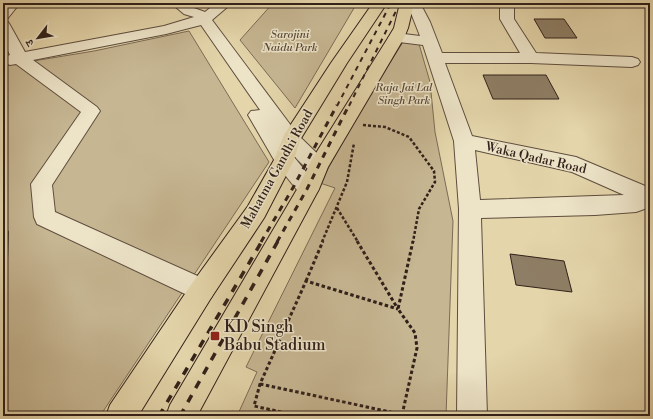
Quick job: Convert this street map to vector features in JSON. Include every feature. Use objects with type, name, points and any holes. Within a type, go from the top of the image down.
[{"type":"main road","name":"Mahatma Gandhi Road","points":[[121,416],[202,290],[256,212],[287,150],[339,63],[380,3]]},
{"type":"main road","points":[[181,416],[308,189],[318,166],[399,33],[414,4]]},
{"type":"street","points":[[3,15],[13,3]]},
{"type":"street","points":[[10,56],[166,30],[195,13],[225,3]]},
{"type":"street","points":[[507,3],[508,19],[518,39],[531,58]]},
{"type":"street","points":[[414,4],[431,44],[464,142],[470,209],[472,416]]},
{"type":"street","points":[[195,13],[257,115],[287,150],[308,189]]},
{"type":"street","points":[[3,25],[10,56],[91,111],[41,184],[45,217],[202,290]]},
{"type":"street","points":[[399,33],[431,44],[531,58],[632,62]]},
{"type":"street","name":"Waka Qadar Road","points":[[464,142],[576,165],[650,198]]},
{"type":"street","points":[[287,150],[318,166]]},
{"type":"street","name":"Waka Qadar Road","points":[[470,209],[595,206],[636,202],[650,198]]},
{"type":"path","points":[[361,126],[367,124],[385,127],[409,136],[434,171],[435,182],[419,209],[408,269],[398,309]]},
{"type":"path","points":[[298,416],[254,406],[260,384],[306,281],[347,182],[353,145],[356,138]]},
{"type":"path","points":[[337,207],[414,334],[417,348],[402,415]]},
{"type":"path","points":[[306,281],[398,309]]},
{"type":"path","points":[[260,384],[409,416]]},
{"type":"path","points":[[266,416],[270,410]]},
{"type":"green space","name":"Sarojini Naidu Park","points":[[273,3],[357,3],[295,108],[240,40]]},
{"type":"green space","points":[[189,31],[269,162],[100,416],[3,416],[3,66],[94,51]]},
{"type":"green space","name":"Raja Jai Lal Singh Park","points":[[403,42],[419,44],[430,82],[435,132],[453,221],[446,416],[229,416],[232,411],[238,414],[257,372],[246,367],[335,188],[320,183],[360,111]]},
{"type":"building","points":[[534,19],[564,19],[577,38],[545,38]]},
{"type":"building","points":[[483,75],[546,75],[559,99],[493,99]]},
{"type":"building","points":[[3,210],[8,232],[7,286],[3,302]]},
{"type":"building","points":[[3,210],[8,232],[7,286],[3,302]]},
{"type":"building","points":[[510,254],[564,261],[572,292],[516,285]]},
{"type":"railway","points":[[337,106],[391,3]]},
{"type":"railway","points":[[349,106],[400,3]]},
{"type":"railway","points":[[261,242],[294,186],[337,105]]},
{"type":"railway","points":[[277,242],[307,189],[349,105]]},
{"type":"railway","points":[[159,416],[262,241]]},
{"type":"railway","points":[[180,416],[278,241]]},
{"type":"place","name":"KD Singh Babu Stadium","points":[[215,336]]}]
